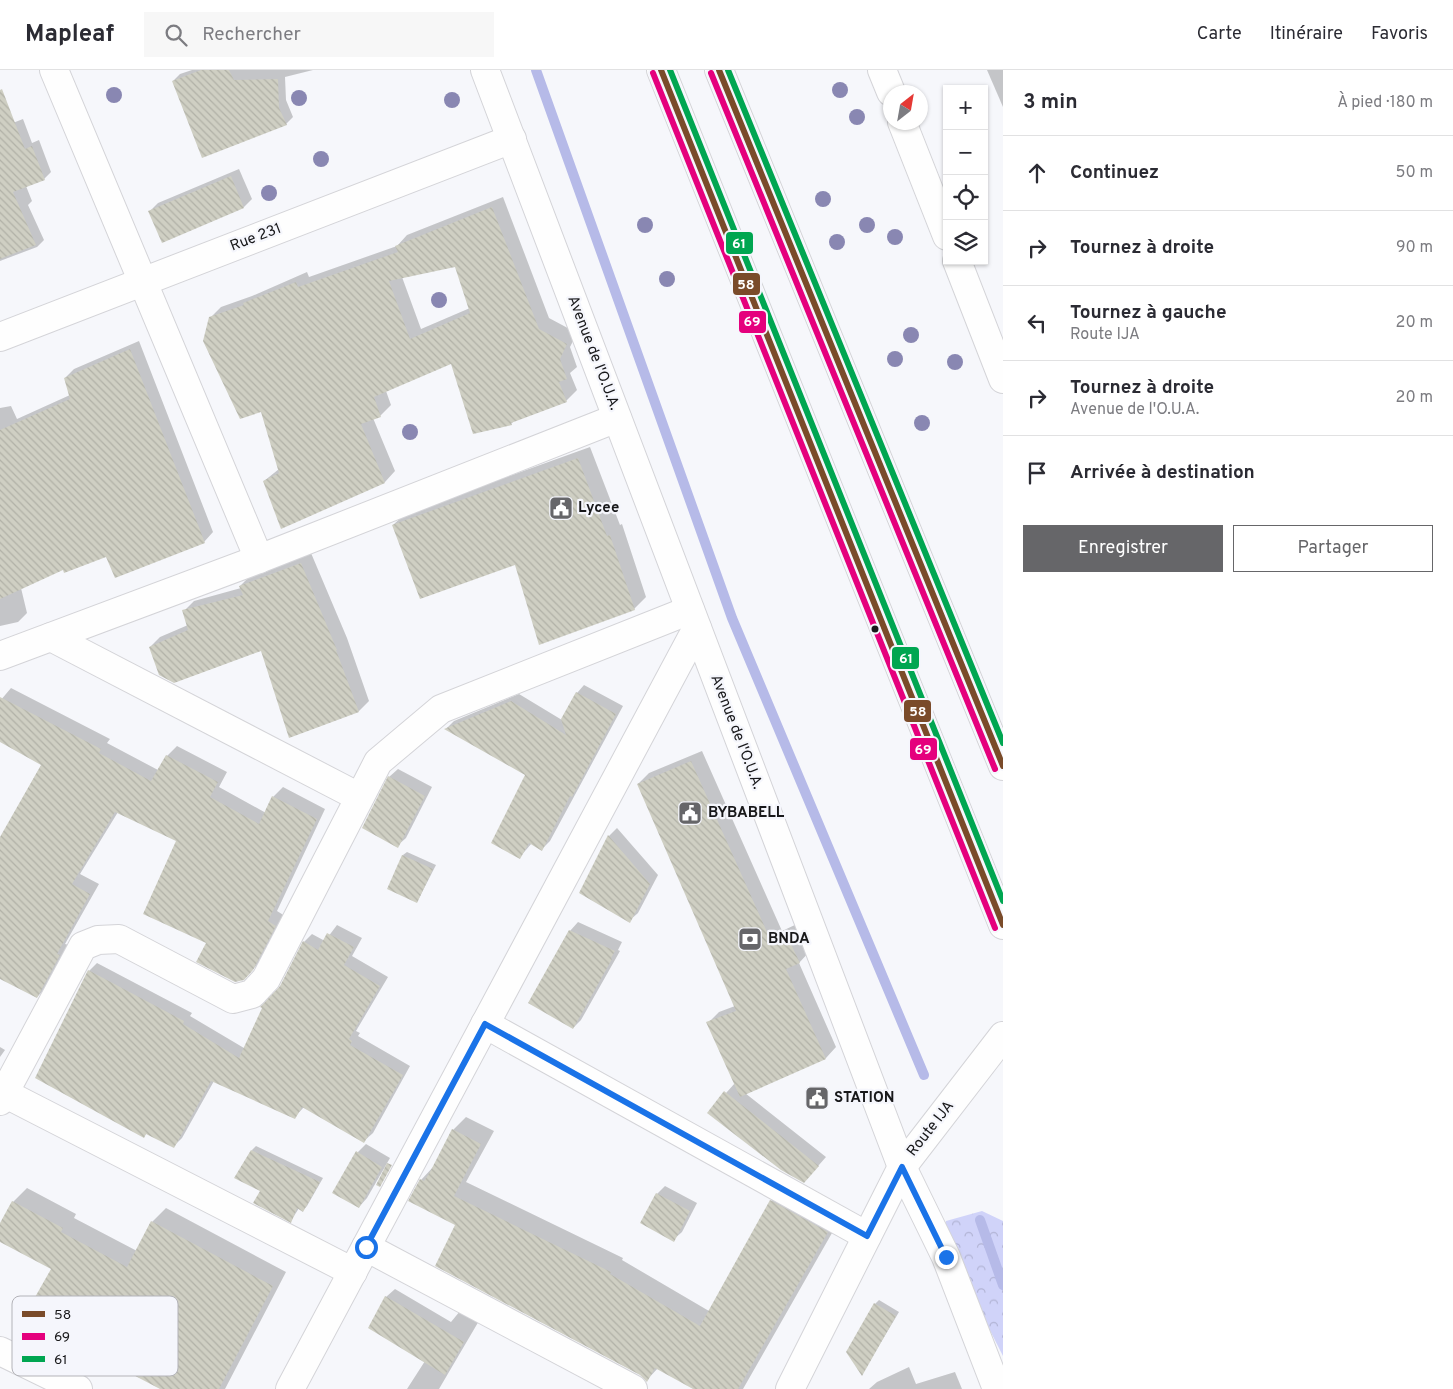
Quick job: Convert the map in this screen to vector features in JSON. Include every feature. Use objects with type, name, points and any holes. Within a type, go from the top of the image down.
[{"type":"main road","points":[[54,70],[259,559]]},
{"type":"main road","name":"Avenue de l'O.U.A.","points":[[485,70],[902,1167],[946,1257],[997,1389]]},
{"type":"main road","points":[[661,70],[1003,925]]},
{"type":"main road","points":[[719,70],[1003,766]]},
{"type":"main road","points":[[882,70],[887,85]]},
{"type":"main road","points":[[905,130],[943,226]]},
{"type":"main road","name":"Rue 231","points":[[0,338],[512,139]]},
{"type":"main road","points":[[959,265],[1003,379]]},
{"type":"main road","points":[[0,656],[259,559],[617,418]]},
{"type":"main road","points":[[353,1272],[2,1097],[83,946],[98,940],[119,939],[233,998],[252,994],[266,979],[378,762],[441,709],[694,619]]},
{"type":"main road","points":[[290,1389],[485,1024],[694,619]]},
{"type":"main road","points":[[51,637],[359,797]]},
{"type":"main road","points":[[485,1024],[867,1236]]},
{"type":"main road","name":"Route IJA","points":[[790,1389],[902,1167],[1003,1036]]},
{"type":"main road","points":[[366,1247],[591,1379],[633,1389]]},
{"type":"main road","points":[[0,1350],[12,1356]]},
{"type":"main road","points":[[52,1376],[78,1389]]},
{"type":"green space","points":[[982,1211],[1003,1221],[1003,1356],[942,1236],[946,1221]]},
{"type":"building","points":[[201,70],[229,70],[234,80],[278,79],[279,108],[287,125],[202,158],[172,81]]},
{"type":"building","points":[[2,89],[25,149],[32,146],[45,180],[13,192],[36,245],[0,259],[0,90]]},
{"type":"building","points":[[231,176],[244,208],[162,243],[148,211]]},
{"type":"building","points":[[492,207],[539,329],[567,344],[560,359],[567,379],[559,382],[567,402],[511,423],[512,425],[473,434],[451,364],[374,397],[381,417],[361,424],[385,483],[281,529],[263,481],[279,473],[261,412],[240,419],[203,341],[209,317],[244,305],[243,303],[296,282],[298,287],[398,252],[395,246]],"holes":[[[455,267],[470,313],[410,339],[389,281]]]},
{"type":"building","points":[[130,349],[205,543],[115,578],[106,557],[64,573],[63,570],[0,599],[0,430],[70,399],[64,378]]},
{"type":"building","points":[[578,458],[607,536],[610,535],[635,610],[539,645],[515,565],[420,599],[392,525]]},
{"type":"building","points":[[301,563],[337,650],[359,712],[289,738],[261,651],[174,683],[159,675],[149,647],[188,630],[182,610],[243,595],[239,586]]},
{"type":"building","points":[[576,692],[616,714],[572,797],[570,796],[542,851],[529,843],[520,859],[491,843],[525,775],[444,729],[511,701],[566,735],[561,719]]},
{"type":"building","points":[[0,697],[101,749],[99,753],[151,781],[166,755],[218,782],[210,797],[259,824],[272,796],[317,819],[268,921],[276,926],[253,970],[244,980],[235,982],[196,962],[206,943],[143,914],[176,841],[115,812],[72,884],[90,894],[57,954],[60,955],[37,998],[0,979],[0,837],[41,765],[0,742]]},
{"type":"building","points":[[691,761],[771,941],[786,934],[800,963],[786,969],[826,1059],[740,1097],[706,1022],[736,1011],[637,784]]},
{"type":"building","points":[[388,776],[425,796],[398,848],[362,828]]},
{"type":"building","points":[[608,835],[650,884],[630,923],[579,893]]},
{"type":"building","points":[[402,855],[433,869],[417,903],[387,889]]},
{"type":"building","points":[[569,930],[615,951],[573,1029],[528,1003]]},
{"type":"building","points":[[327,933],[354,947],[344,965],[380,986],[349,1039],[352,1041],[350,1045],[403,1075],[364,1143],[302,1107],[295,1119],[211,1081],[174,1148],[146,1134],[144,1138],[35,1078],[88,970],[184,1021],[183,1024],[239,1058],[262,1008],[260,1007],[280,986],[303,941],[318,950]]},
{"type":"building","points":[[724,1091],[819,1166],[804,1183],[781,1170],[707,1113]]},
{"type":"building","points":[[452,1129],[481,1144],[454,1196],[611,1272],[610,1274],[700,1326],[770,1200],[828,1232],[738,1389],[693,1389],[655,1368],[647,1382],[640,1375],[435,1266],[455,1225],[408,1201],[420,1179],[424,1181],[430,1172]]},
{"type":"building","points":[[251,1150],[320,1182],[303,1212],[297,1208],[291,1223],[253,1203],[260,1191],[234,1178]]},
{"type":"building","points":[[356,1151],[382,1167],[359,1208],[332,1193]]},
{"type":"building","points":[[387,1163],[392,1165],[380,1187],[376,1185]]},
{"type":"building","points":[[656,1193],[690,1211],[674,1242],[640,1223]]},
{"type":"building","points":[[12,1201],[63,1228],[61,1232],[127,1267],[151,1221],[273,1286],[219,1389],[160,1389],[135,1376],[178,1376],[178,1296],[36,1296],[51,1269],[0,1242],[0,1223]]},
{"type":"building","points":[[385,1296],[464,1342],[445,1375],[368,1328]]},
{"type":"building","points":[[874,1303],[896,1316],[862,1376],[846,1352]]},
{"type":"waterway","points":[[536,70],[732,618],[924,1075]]},
{"type":"waterway","points":[[980,1220],[1003,1285]]},
{"type":"transit line","name":"58","points":[[661,70],[1003,925]]},
{"type":"transit line","name":"61","points":[[670,70],[1003,901]]},
{"type":"transit line","name":"58","points":[[719,70],[1003,766]]},
{"type":"transit line","name":"61","points":[[728,70],[1003,743]]},
{"type":"transit line","name":"69","points":[[653,73],[995,928]]},
{"type":"transit line","name":"69","points":[[711,73],[995,769]]},
{"type":"place","name":"Lycee","points":[[561,508]]},
{"type":"place","name":"BYBABELL","points":[[690,813]]},
{"type":"place","name":"BNDA","points":[[750,939]]},
{"type":"place","name":"STATION","points":[[817,1098]]},
{"type":"route","points":[[366,1247],[485,1024],[867,1236],[902,1167],[946,1257]]}]
